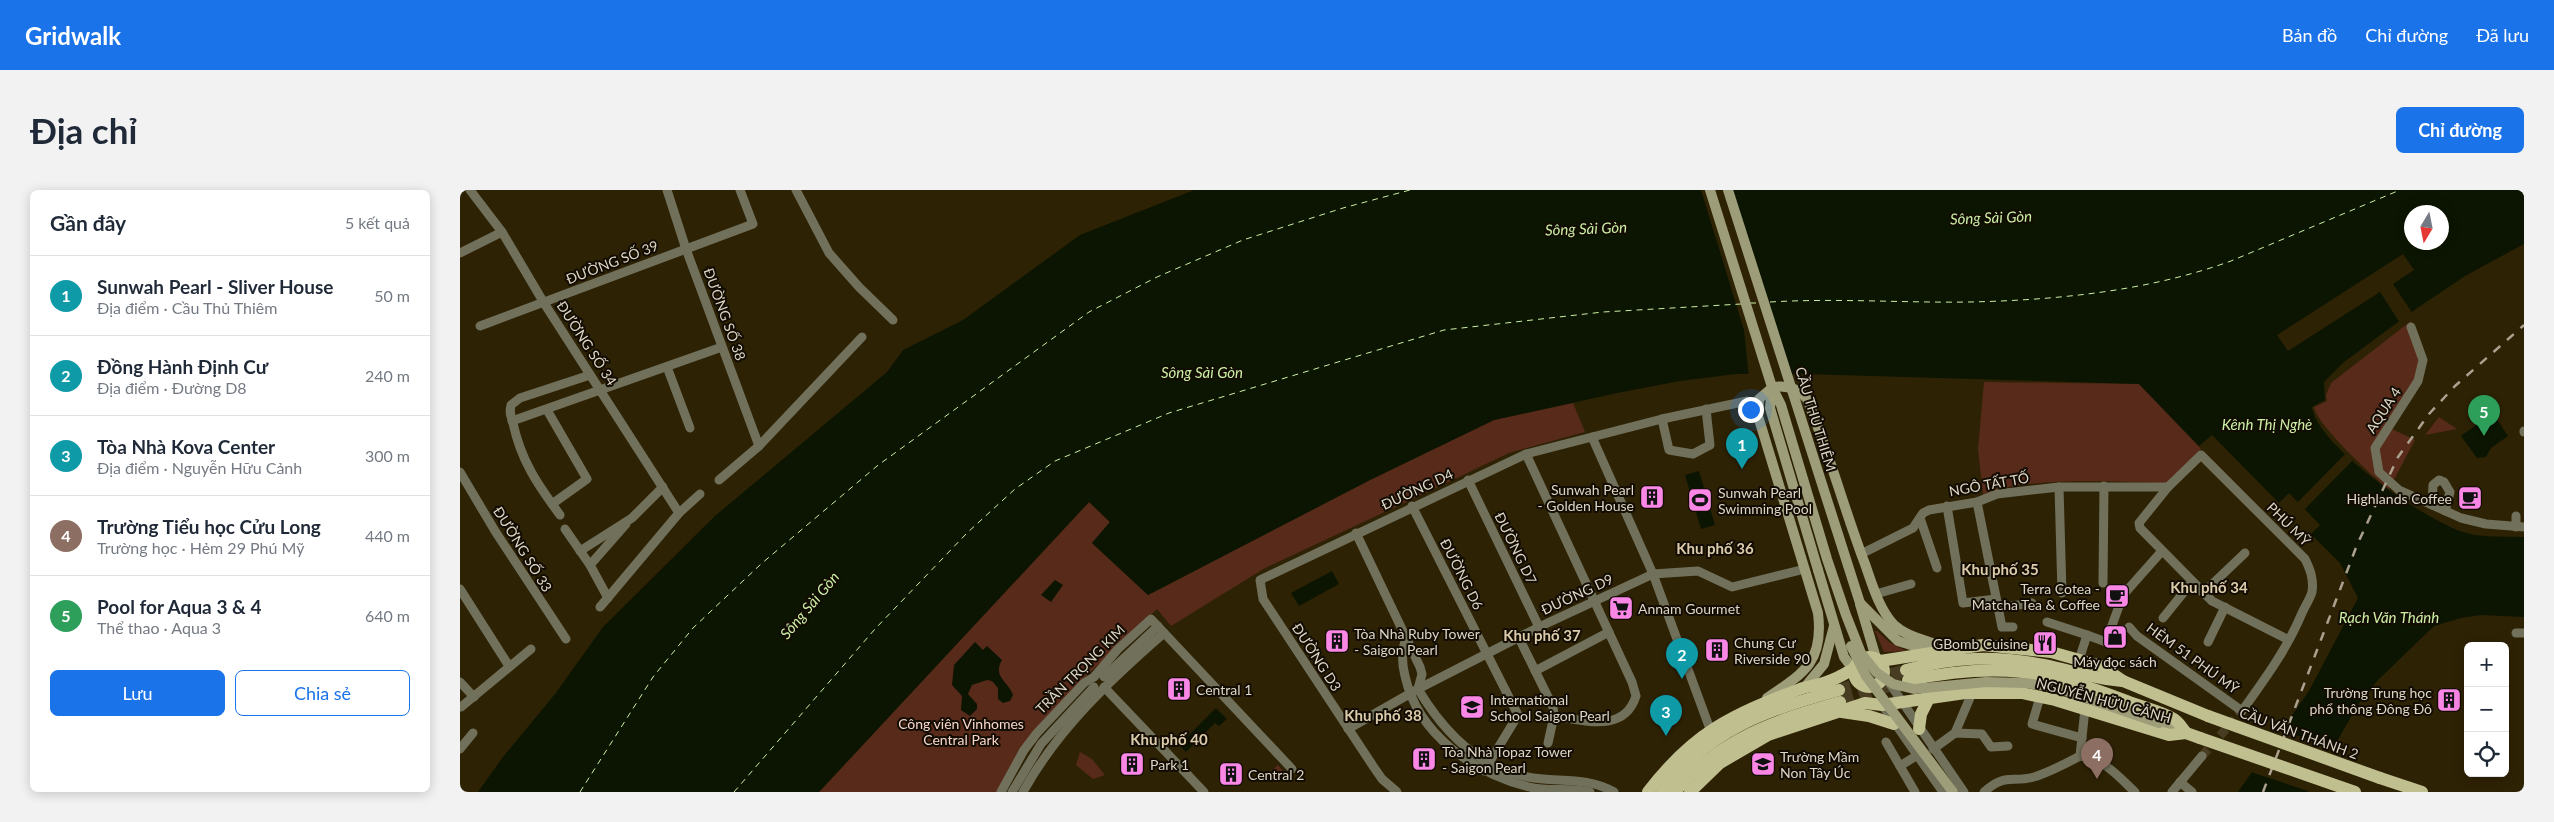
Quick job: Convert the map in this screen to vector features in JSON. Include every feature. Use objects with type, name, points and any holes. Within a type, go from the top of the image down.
[{"type":"main road","points":[[1710,190],[1772,387],[1781,405],[1827,559],[1826,569],[1840,618],[1860,667],[1953,792]]},
{"type":"main road","name":"CẦU THỦ THIÊM","points":[[1728,190],[1878,659]]},
{"type":"main road","points":[[1772,387],[1770,408],[1844,657],[1853,669],[1857,682],[1876,684]]},
{"type":"main road","points":[[1758,705],[1797,677],[1816,654],[1819,637],[1818,613],[1757,407],[1763,394],[1773,387],[1792,388],[1801,392],[1807,398],[1876,594],[1896,627],[1908,634],[1934,642],[1941,650]]},
{"type":"main road","name":"NGUYỄN HỮU CẢNH","points":[[1827,559],[1862,653],[1876,672],[1893,684],[1922,690],[1986,682],[2026,683],[2083,696],[2355,792]]},
{"type":"main road","points":[[1860,603],[1898,641],[1920,649],[1941,650]]},
{"type":"main road","points":[[1805,687],[1824,664],[1831,644],[1834,623]]},
{"type":"main road","name":"NGUYỄN HỮU CẢNH","points":[[1853,669],[1861,658],[1903,659],[1941,650],[1983,645],[2007,646],[2051,652],[2100,666],[2123,681],[2208,716]]},
{"type":"main road","points":[[2123,681],[2095,679],[2045,665],[2013,660],[1980,658],[1953,660],[1907,675],[1989,668],[2039,673],[2085,685],[2174,719],[2186,733]]},
{"type":"main road","points":[[1865,703],[1876,684],[1878,659]]},
{"type":"main road","points":[[1648,792],[1682,752],[1710,729],[1758,705],[1805,687],[1830,681],[1853,669]]},
{"type":"main road","name":"NGUYỄN HỮU CẢNH","points":[[1690,792],[1720,763],[1746,745],[1839,701],[1882,705],[1972,693],[2006,692],[2040,697],[2169,735],[2186,733]]},
{"type":"main road","points":[[1919,729],[1921,714],[1929,698]]},
{"type":"main road","points":[[1675,792],[1701,764],[1738,739],[1780,720],[1839,701]]},
{"type":"main road","points":[[1662,792],[1696,755],[1735,727],[1764,713],[1839,701],[1869,716],[1894,724]]},
{"type":"main road","name":"CẦU VĂN THÁNH 2","points":[[2208,716],[2422,792]]},
{"type":"street","name":"ĐƯỜNG SỐ 34","points":[[470,190],[502,232],[544,303],[679,513]]},
{"type":"street","name":"ĐƯỜNG SỐ 38","points":[[667,190],[686,249],[759,446]]},
{"type":"street","name":"ĐƯỜNG SỐ 39","points":[[480,326],[753,224],[740,190]]},
{"type":"street","points":[[796,190],[829,253],[893,320]]},
{"type":"street","points":[[460,253],[502,232]]},
{"type":"street","name":"AQUA 4","points":[[2410,327],[2423,360],[2418,381],[2375,448],[2379,472],[2400,490],[2460,518],[2486,524],[2520,527]]},
{"type":"street","points":[[720,480],[759,446],[862,337]]},
{"type":"street","points":[[512,421],[601,392],[722,347]]},
{"type":"street","points":[[668,368],[690,428]]},
{"type":"street","points":[[560,515],[531,475],[516,440],[509,413],[511,405],[520,398],[590,375]]},
{"type":"street","name":"ĐƯỜNG D4","points":[[1260,580],[1412,506],[1526,454],[1706,409],[1747,401],[1757,407]]},
{"type":"street","points":[[1662,419],[1669,450],[1693,454],[1710,445],[1706,409]]},
{"type":"street","points":[[547,410],[587,475],[587,479],[552,504]]},
{"type":"street","points":[[1592,437],[1649,564],[1710,729]]},
{"type":"street","points":[[1526,454],[1632,682],[1636,696],[1634,701],[1618,718],[1609,723],[1554,716]]},
{"type":"street","name":"PHÚ MỸ","points":[[2162,551],[2140,528],[2139,524],[2168,487],[2201,455],[2305,559],[2312,574],[2312,592],[2280,658],[2242,711]]},
{"type":"street","name":"ĐƯỜNG SỐ 33","points":[[460,472],[495,531],[566,639]]},
{"type":"street","name":"ĐƯỜNG D7","points":[[1468,480],[1539,628]]},
{"type":"street","points":[[2432,505],[2432,485],[2439,480],[2444,482],[2450,492],[2445,511]]},
{"type":"street","points":[[2103,582],[2104,486]]},
{"type":"street","points":[[590,565],[663,487]]},
{"type":"street","points":[[2059,487],[2062,593]]},
{"type":"street","name":"NGÔ TẤT TỐ","points":[[1861,554],[1913,528],[1929,510],[1978,502],[1997,494],[2059,487],[2168,487]]},
{"type":"street","points":[[600,607],[679,513],[700,494]]},
{"type":"street","points":[[1978,502],[2002,627],[2013,627]]},
{"type":"street","name":"ĐƯỜNG D6","points":[[1412,506],[1518,714],[1486,767]]},
{"type":"street","points":[[1947,506],[1963,603],[2032,603]]},
{"type":"street","points":[[2516,516],[2520,527]]},
{"type":"street","points":[[580,551],[632,518]]},
{"type":"street","points":[[1920,518],[1937,568]]},
{"type":"street","points":[[565,529],[590,565],[608,598]]},
{"type":"street","points":[[1356,533],[1422,674],[1418,689],[1447,730],[1486,767]]},
{"type":"street","points":[[2048,622],[2106,642],[2122,595],[2162,551],[2212,601],[2289,640]]},
{"type":"street","points":[[2203,593],[2245,553]]},
{"type":"street","name":"ĐƯỜNG D9","points":[[1348,729],[1418,689],[1594,601],[1653,574],[1698,571],[1732,587],[1805,569]]},
{"type":"street","name":"ĐƯỜNG D3","points":[[1260,580],[1263,599],[1382,779],[1397,792]]},
{"type":"street","points":[[2163,618],[2192,582]]},
{"type":"street","points":[[1876,594],[1911,584]]},
{"type":"street","points":[[460,589],[510,666]]},
{"type":"street","points":[[2208,642],[2225,607]]},
{"type":"street","points":[[1023,792],[1047,751],[1158,626],[1292,769]]},
{"type":"street","name":"TRẦN TRỌNG KIM","points":[[1002,792],[1024,750],[1037,733],[1084,683],[1094,677],[1118,649],[1158,626]]},
{"type":"street","name":"TRẦN TRỌNG KIM","points":[[1104,677],[1158,626]]},
{"type":"street","name":"HẺM 51 PHÚ MỸ","points":[[2129,627],[2137,636],[2242,711]]},
{"type":"street","points":[[1535,671],[1609,632]]},
{"type":"street","points":[[2079,660],[2086,635]]},
{"type":"street","points":[[1519,638],[1553,707],[1554,716],[1548,743]]},
{"type":"street","points":[[1406,639],[1403,666],[1409,694],[1439,737],[1452,750],[1486,767],[1590,792]]},
{"type":"street","points":[[462,707],[531,649]]},
{"type":"street","points":[[1098,675],[1104,677],[1106,683],[1104,687],[1094,688],[1092,681],[1094,677],[1098,675]]},
{"type":"street","points":[[460,682],[474,697]]},
{"type":"street","points":[[1876,684],[1902,702],[1933,750],[1964,792]]},
{"type":"street","points":[[1876,684],[1882,705],[1942,792]]},
{"type":"street","points":[[1104,687],[1204,792]]},
{"type":"street","name":"TRẦN TRỌNG KIM","points":[[1012,792],[1042,744],[1094,688]]},
{"type":"street","points":[[1933,750],[1955,734],[1972,693]]},
{"type":"street","points":[[2040,697],[2032,724],[2082,738]]},
{"type":"street","points":[[2080,756],[2085,709]]},
{"type":"street","points":[[460,749],[473,734]]},
{"type":"street","points":[[1955,734],[1982,734],[1992,747],[2008,746]]},
{"type":"street","points":[[1886,742],[1915,792]]},
{"type":"street","points":[[1900,766],[1916,756]]},
{"type":"street","points":[[1984,792],[1997,780],[2033,777],[2056,769],[2080,756],[2090,757],[2104,763],[2136,792]]},
{"type":"street","points":[[2172,792],[2202,756]]},
{"type":"street","points":[[1558,785],[1591,781],[1614,792]]},
{"type":"street","points":[[2180,782],[2192,792]]},
{"type":"green space","points":[[2411,321],[2422,353],[2423,366],[2421,378],[2410,401],[2390,428],[2415,440],[2389,489],[2359,463],[2335,438],[2317,415],[2314,407],[2327,401],[2326,395],[2331,383]]},
{"type":"green space","points":[[1984,382],[2139,384],[2201,449],[2167,483],[2099,481],[2046,483],[1999,489],[1983,495],[1978,449]]},
{"type":"green space","name":"Công viên Vinhomes Central Park","points":[[1573,403],[1585,432],[1509,453],[1265,568],[1171,626],[1157,609],[1081,681],[998,792],[819,792],[1089,502],[1110,522],[1092,543],[1148,595],[1370,480],[1494,420]]},
{"type":"green space","points":[[2439,417],[2457,429],[2425,435]]},
{"type":"green space","points":[[1875,631],[1889,642],[1906,651],[1884,652]]},
{"type":"green space","points":[[1080,752],[1092,759],[1105,775],[1093,779],[1076,765]]},
{"type":"green space","points":[[1278,765],[1286,775],[1277,783],[1269,773]]},
{"type":"water","name":"Sông Sài Gòn","points":[[1194,190],[2524,190],[2524,244],[2465,276],[2413,311],[2344,362],[2324,382],[2325,400],[2312,407],[2318,423],[2332,441],[2352,461],[2375,480],[2424,513],[2446,525],[2470,534],[2524,537],[2524,617],[2481,615],[2461,618],[2434,626],[2378,680],[2359,703],[2308,792],[2238,792],[2309,691],[2358,598],[2340,563],[2311,534],[2320,525],[2289,493],[2279,503],[2212,435],[2199,446],[2139,384],[1804,374],[1736,374],[1680,381],[1494,420],[1370,480],[1148,595],[1092,543],[1110,522],[1089,502],[819,792],[478,792],[503,757],[555,694],[603,627],[715,516],[887,372],[903,350],[963,320],[1080,235]]},
{"type":"water","points":[[2493,413],[2508,436],[2491,448],[2486,457],[2477,458],[2461,436]]},
{"type":"water","name":"Sunwah Pearl Swimming Pool","points":[[1699,471],[1715,525],[1701,529],[1685,475]]},
{"type":"water","points":[[1332,571],[1339,584],[1299,606],[1291,593]]},
{"type":"water","points":[[1055,580],[1063,585],[1051,602],[1041,595]]},
{"type":"water","points":[[975,642],[983,650],[987,646],[1002,660],[999,666],[1000,675],[1013,695],[1010,701],[1003,703],[998,699],[998,688],[992,681],[987,680],[972,685],[968,694],[977,704],[977,709],[970,716],[961,710],[962,696],[952,685],[954,665]]},
{"type":"water","points":[[1216,708],[1227,719],[1219,726],[1215,723],[1186,752],[1174,740],[1182,732],[1187,737]]},
{"type":"pier","points":[[1701,190],[1732,190],[1792,376],[1749,377],[1744,330]]},
{"type":"pier","points":[[2403,254],[2414,270],[2393,284],[2413,314],[2400,323],[2380,292],[2288,351],[2277,335]]},
{"type":"pier","points":[[2347,452],[2354,459],[2303,511],[2296,504]]},
{"type":"pier","points":[[2280,729],[2337,750],[2311,792],[2248,771]]},
{"type":"ferry route","points":[[580,792],[653,677],[693,628],[761,564],[877,466],[1089,312],[1157,277],[1243,240],[1343,208],[1410,190]]},
{"type":"ferry route","points":[[1770,302],[1820,300],[2003,301],[2069,296],[2135,287],[2168,280],[2231,261],[2400,190]]},
{"type":"ferry route","points":[[1750,303],[1758,303]]},
{"type":"ferry route","points":[[734,792],[875,629],[967,533],[1015,489],[1055,461],[1169,413],[1444,330],[1603,312],[1741,304]]},
{"type":"tunnel","points":[[1839,690],[1906,670]]},
{"type":"tunnel","points":[[1842,701],[1902,682]]},
{"type":"tunnel","points":[[2202,756],[2242,711]]},
{"type":"railway","points":[[2263,792],[2357,545],[2398,457],[2429,414],[2455,386],[2524,325]]},
{"type":"place","name":"Pool for Aqua 3 & 4","points":[[2484,436]]},
{"type":"place","name":"Sunwah Pearl - Sliver House","points":[[1742,469]]},
{"type":"place","name":"Sunwah Pearl - Golden House","points":[[1652,497]]},
{"type":"place","name":"Highlands Coffee","points":[[2470,498]]},
{"type":"place","name":"Sunwah Pearl Swimming Pool","points":[[1700,500]]},
{"type":"place","name":"Terra Cotea - Matcha Tea & Coffee","points":[[2117,596]]},
{"type":"place","name":"Annam Gourmet","points":[[1621,608]]},
{"type":"place","name":"Máy đọc sách","points":[[2115,637]]},
{"type":"place","name":"Tòa Nhà Ruby Tower - Saigon Pearl","points":[[1337,641]]},
{"type":"place","name":"GBomb Cuisine","points":[[2045,643]]},
{"type":"place","name":"Chung Cư Riverside 90","points":[[1717,650]]},
{"type":"place","name":"Đồng Hành Định Cư","points":[[1682,679]]},
{"type":"place","name":"Central 1","points":[[1179,689]]},
{"type":"place","name":"Trường Trung học phổ thông Đông Đô","points":[[2449,700]]},
{"type":"place","name":"International School Saigon Pearl","points":[[1472,707]]},
{"type":"place","name":"Tòa Nhà Kova Center","points":[[1666,736]]},
{"type":"place","name":"Tòa Nhà Topaz Tower - Saigon Pearl","points":[[1424,759]]},
{"type":"place","name":"Park 1","points":[[1132,764]]},
{"type":"place","name":"Trường Mầm Non Tây Úc","points":[[1763,764]]},
{"type":"place","name":"Central 2","points":[[1231,774]]},
{"type":"place","name":"Trường Tiểu học Cửu Long","points":[[2097,779]]},
{"type":"district","name":"Khu phố 36","points":[[1715,548]]},
{"type":"district","name":"Khu phố 35","points":[[2000,569]]},
{"type":"district","name":"Khu phố 34","points":[[2209,587]]},
{"type":"district","name":"Khu phố 37","points":[[1542,635]]},
{"type":"district","name":"Khu phố 38","points":[[1383,715]]},
{"type":"district","name":"Khu phố 40","points":[[1169,739]]},
{"type":"water label","name":"Kênh Thị Nghè","points":[[2267,424]]},
{"type":"water label","name":"Rạch Văn Thánh","points":[[2389,617]]}]
